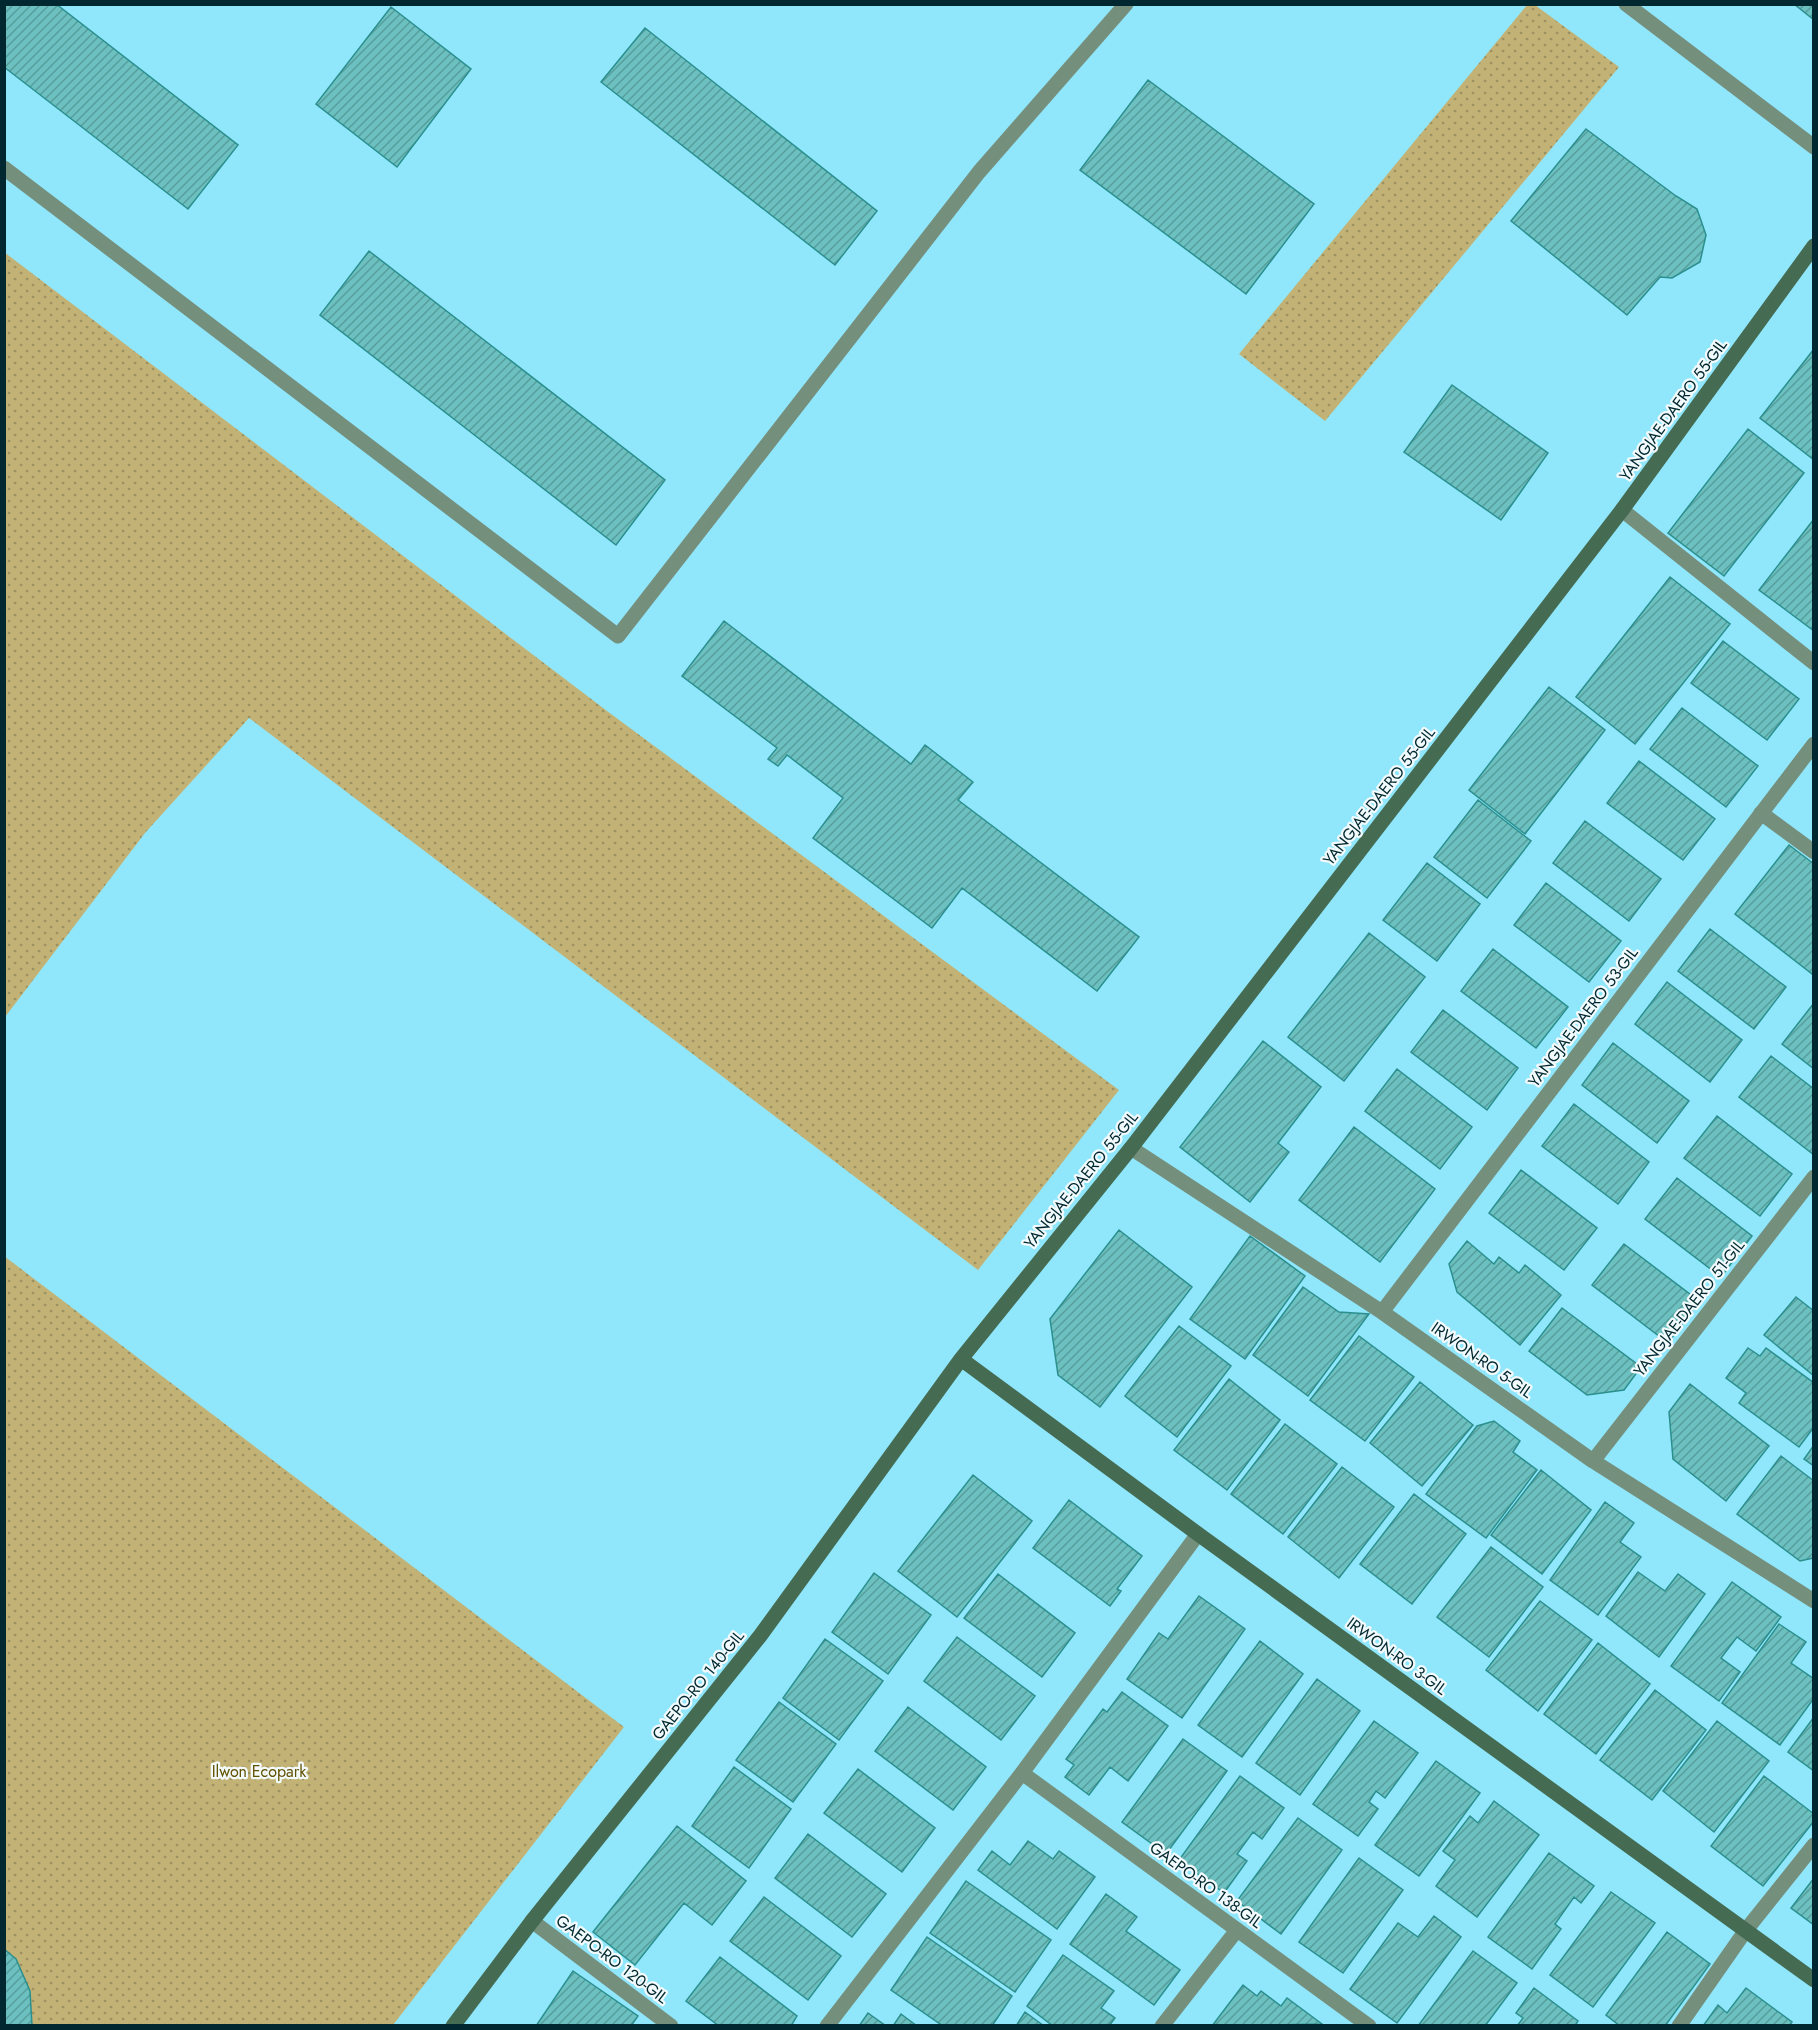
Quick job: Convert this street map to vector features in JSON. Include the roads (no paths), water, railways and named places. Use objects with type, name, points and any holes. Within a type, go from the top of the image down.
[{"type":"street","points":[[4,168],[618,636],[979,172],[1126,4]]},
{"type":"street","points":[[1626,4],[1814,147]]},
{"type":"street","name":"YANGJAE-DAERO 55-GIL","points":[[961,1359],[1131,1148],[1622,510],[1814,246]]},
{"type":"street","points":[[1622,510],[1814,663]]},
{"type":"street","name":"YANGJAE-DAERO 53-GIL","points":[[1382,1311],[1814,744]]},
{"type":"street","points":[[1761,813],[1814,852]]},
{"type":"street","name":"IRWON-RO 5-GIL","points":[[1131,1148],[1382,1311],[1593,1461],[1814,1600]]},
{"type":"street","name":"YANGJAE-DAERO 51-GIL","points":[[1593,1461],[1814,1177]]},
{"type":"street","name":"IRWON-RO 3-GIL","points":[[961,1359],[1198,1534],[1814,1980]]},
{"type":"street","name":"GAEPO-RO 140-GIL","points":[[453,2025],[532,1921],[760,1636],[961,1359]]},
{"type":"street","points":[[827,2025],[1022,1773],[1198,1534]]},
{"type":"street","name":"GAEPO-RO 138-GIL","points":[[1022,1773],[1369,2025]]},
{"type":"street","points":[[1678,2025],[1746,1930],[1814,1845]]},
{"type":"street","name":"GAEPO-RO 120-GIL","points":[[532,1921],[671,2025]]},
{"type":"street","points":[[1162,2025],[1237,1930]]},
{"type":"park label","name":"Ilwon Ecopark","points":[[259,1771]]}]
